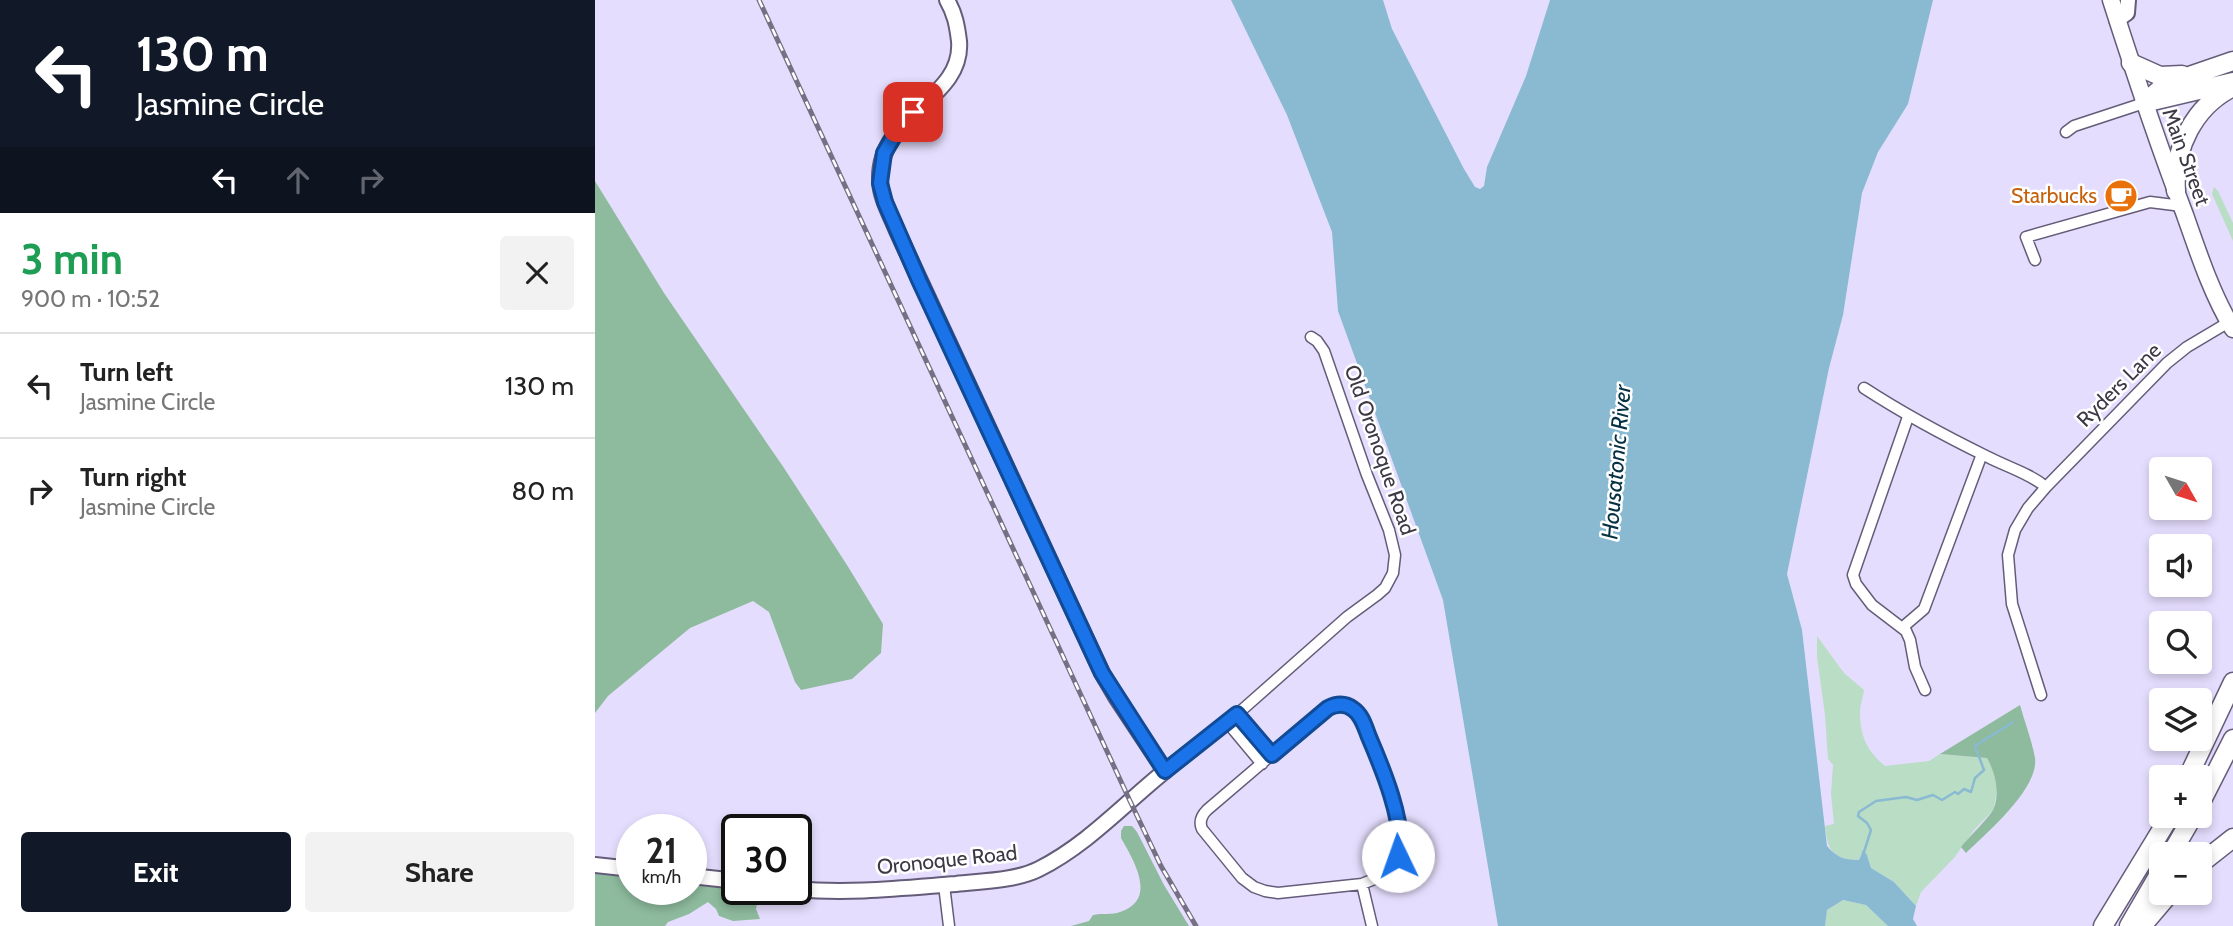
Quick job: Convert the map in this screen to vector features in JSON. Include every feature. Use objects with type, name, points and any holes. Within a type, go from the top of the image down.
[{"type":"highway","points":[[2144,103],[2166,84],[2233,61]]},
{"type":"highway","points":[[2131,63],[2160,76],[2189,75]]},
{"type":"highway","points":[[2144,103],[2233,84]]},
{"type":"highway","points":[[2179,199],[2175,176],[2184,137],[2195,120],[2233,84]]},
{"type":"highway","points":[[2194,765],[2233,682]]},
{"type":"highway","points":[[2212,780],[2233,739]]},
{"type":"highway","points":[[2103,926],[2163,828]]},
{"type":"highway","points":[[2212,855],[2233,838]]},
{"type":"highway","points":[[2129,926],[2149,892]]},
{"type":"highway","points":[[2142,926],[2160,905]]},
{"type":"main road","name":"Main Street","points":[[2111,0],[2144,103],[2199,255],[2231,326]]},
{"type":"street","points":[[947,0],[958,26],[958,64],[942,87],[913,112],[893,138],[884,153],[880,183],[897,231],[1102,673],[1165,771]]},
{"type":"street","points":[[2117,20],[2126,13],[2128,0]]},
{"type":"street","points":[[2066,132],[2074,126],[2144,103]]},
{"type":"street","points":[[2035,260],[2026,237],[2150,202],[2179,199]]},
{"type":"street","name":"Ryders Lane","points":[[2041,695],[2012,604],[2008,555],[2020,520],[2046,487],[2167,363],[2187,347],[2231,326]]},
{"type":"street","name":"Old Oronoque Road","points":[[1165,771],[1237,714],[1332,630],[1385,588],[1393,573],[1395,555],[1389,530],[1324,351],[1311,337]]},
{"type":"street","points":[[1864,388],[1908,416],[2037,479],[2046,487]]},
{"type":"street","points":[[1908,416],[1853,575],[1856,584],[1872,605],[1903,627],[1910,640],[1915,667],[1926,690]]},
{"type":"street","points":[[1903,627],[1924,609],[1982,454]]},
{"type":"street","points":[[1346,705],[1359,714],[1389,784],[1401,845],[1389,870],[1378,879],[1363,884],[1278,893],[1259,890],[1243,878],[1202,829],[1201,819],[1207,810],[1272,755],[1332,706],[1346,705]]},
{"type":"street","points":[[1237,714],[1272,755]]},
{"type":"street","points":[[1227,722],[1262,764]]},
{"type":"street","name":"Oronoque Road","points":[[812,890],[944,885],[1001,878],[1036,870],[1058,858],[1100,827],[1165,771]]},
{"type":"street","points":[[595,865],[616,867]]},
{"type":"street","points":[[1363,884],[1372,926]]},
{"type":"street","points":[[944,885],[949,926]]},
{"type":"green space","points":[[595,181],[664,293],[784,468],[883,624],[881,653],[852,679],[801,690],[795,682],[769,612],[753,601],[690,628],[608,696],[595,713]]},
{"type":"green space","points":[[2214,187],[2233,223],[2233,241],[2212,194]]},
{"type":"green space","points":[[1817,636],[1844,673],[1864,690],[1860,712],[1863,736],[1869,749],[1885,766],[1929,761],[1940,754],[1987,758],[1993,769],[1997,788],[1994,809],[1974,830],[1954,858],[1921,892],[1916,906],[1894,882],[1871,868],[1867,855],[1861,854],[1859,860],[1843,858],[1833,852],[1828,842],[1825,826],[1834,824],[1831,794],[1833,765],[1828,759]]},
{"type":"green space","points":[[2020,705],[2034,752],[2034,770],[2029,783],[2009,810],[1966,853],[1961,847],[1994,808],[1997,789],[1994,776],[1987,758],[1940,754]]},
{"type":"green space","points":[[1124,826],[1132,826],[1137,832],[1189,926],[1071,926],[1089,921],[1093,915],[1120,912],[1138,899],[1140,879],[1121,838]]},
{"type":"green space","points":[[595,870],[616,872],[616,905],[703,905],[665,926],[595,926]]},
{"type":"green space","points":[[707,883],[721,884],[721,905],[757,905],[760,919],[733,921],[719,916],[708,902]]},
{"type":"green space","points":[[1843,900],[1866,905],[1888,926],[1825,926],[1827,910]]},
{"type":"water","name":"Housatonic River","points":[[1231,0],[1383,0],[1392,29],[1464,169],[1475,187],[1480,189],[1484,186],[1487,167],[1526,76],[1550,0],[1933,0],[1908,104],[1878,152],[1862,193],[1843,315],[1829,368],[1787,574],[1802,630],[1827,846],[1837,855],[1849,859],[1859,860],[1863,850],[1871,868],[1894,882],[1916,906],[1913,919],[1917,926],[1888,926],[1866,905],[1843,900],[1827,910],[1825,926],[1498,926],[1443,600],[1338,311],[1332,232],[1287,115]]},
{"type":"waterway","points":[[1864,852],[1871,830],[1858,816],[1859,812],[1876,801],[1906,797],[1917,800],[1933,795],[1942,800],[1964,789],[1971,792],[1975,778],[1984,770],[1975,746],[2013,722]]},
{"type":"railway","points":[[759,0],[1130,801],[1161,866],[1196,926]]},
{"type":"place","name":"Starbucks","points":[[2121,196]]},
{"type":"route","points":[[913,112],[884,153],[880,183],[885,202],[1102,673],[1124,710],[1165,771],[1237,714],[1272,755],[1328,708],[1337,704],[1350,706],[1361,718],[1389,784],[1401,845],[1398,856]]}]
